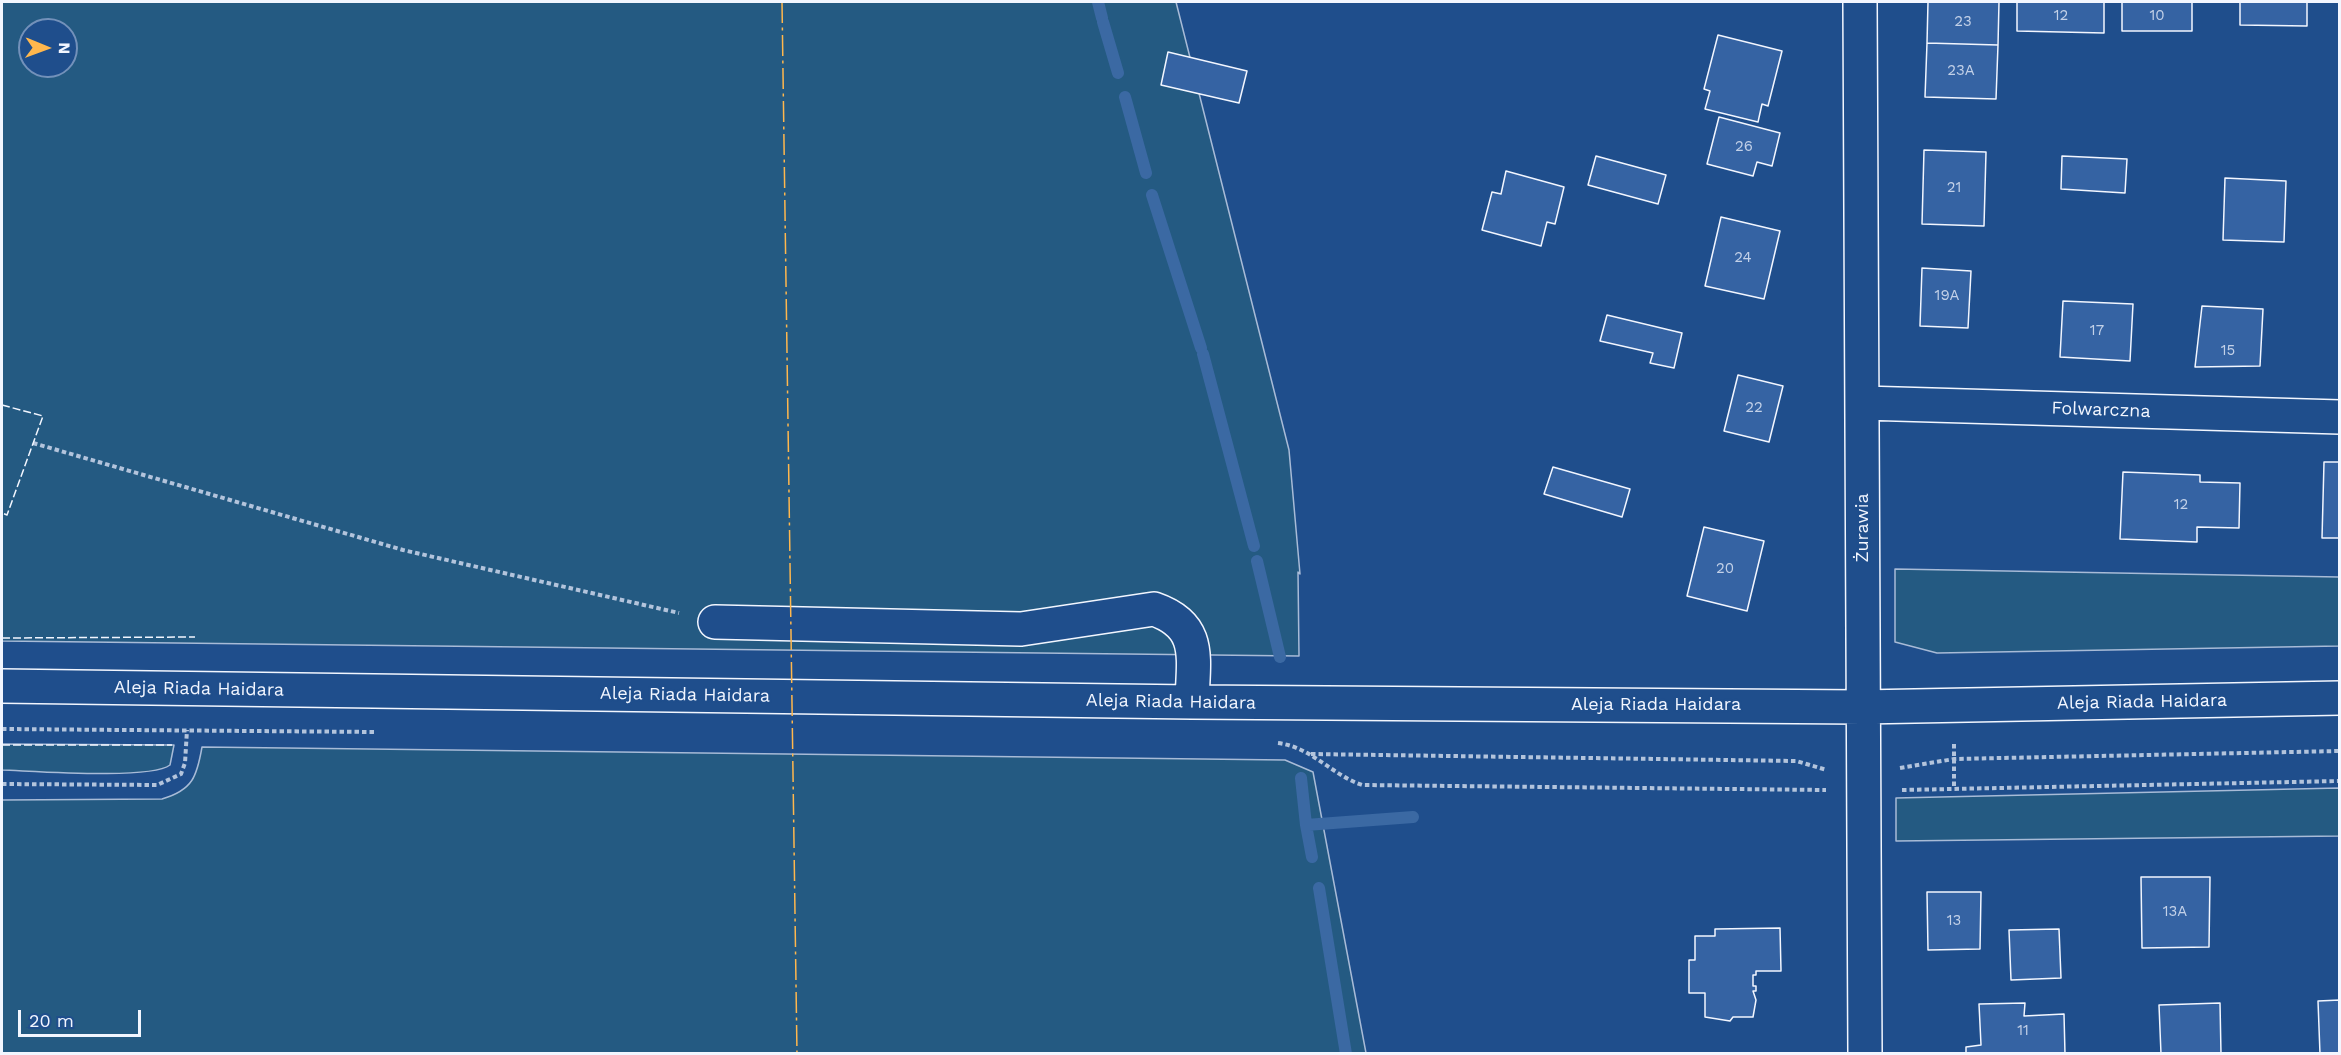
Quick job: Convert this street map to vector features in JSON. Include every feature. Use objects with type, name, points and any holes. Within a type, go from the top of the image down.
[{"type":"street","name":"Żurawia","points":[[1860,2],[1865,1053]]},
{"type":"street","name":"Folwarczna","points":[[1863,404],[2340,417]]},
{"type":"street","points":[[715,622],[1021,629],[1154,609],[1172,615],[1185,627],[1191,640],[1192,702]]},
{"type":"street","name":"Aleja Riada Haidara","points":[[2,686],[1192,702],[1862,707],[2340,698]]},
{"type":"path","points":[[33,443],[403,550],[715,622]]},
{"type":"path","points":[[2,784],[157,785],[181,774],[185,763],[187,730]]},
{"type":"path","points":[[1310,754],[1347,780],[1362,785],[1862,791],[2340,781]]},
{"type":"shaded area","points":[[2,2],[1176,2],[1289,450],[1300,574],[1298,572],[1299,656],[2,641]]},
{"type":"shaded area","points":[[1895,569],[2339,577],[2339,646],[1937,653],[1895,642]]},
{"type":"shaded area","points":[[2,744],[174,745],[170,765],[158,770],[90,774],[2,770]]},
{"type":"shaded area","points":[[202,747],[1285,760],[1313,772],[1366,1053],[2,1053],[2,800],[162,799],[181,791],[192,780]]},
{"type":"shaded area","points":[[2339,788],[2339,836],[1896,841],[1896,798]]},
{"type":"building","points":[[1928,2],[1999,2],[1998,45],[1927,43]]},
{"type":"building","points":[[2017,2],[2104,2],[2104,33],[2017,31]]},
{"type":"building","points":[[2122,2],[2192,2],[2192,31],[2122,31]]},
{"type":"building","points":[[2240,2],[2307,2],[2307,26],[2240,25]]},
{"type":"building","points":[[1718,35],[1782,51],[1768,106],[1762,104],[1758,122],[1705,109],[1710,91],[1704,89]]},
{"type":"building","points":[[1927,43],[1998,45],[1996,99],[1925,97]]},
{"type":"building","points":[[1168,52],[1247,71],[1239,103],[1161,85]]},
{"type":"building","points":[[1719,117],[1780,133],[1772,166],[1757,162],[1753,176],[1707,164]]},
{"type":"building","points":[[1924,150],[1986,152],[1984,226],[1922,224]]},
{"type":"building","points":[[1596,156],[1666,175],[1658,204],[1588,185]]},
{"type":"building","points":[[2062,156],[2127,159],[2125,193],[2061,189]]},
{"type":"building","points":[[1506,171],[1564,187],[1555,224],[1547,222],[1541,246],[1482,230],[1492,192],[1501,194]]},
{"type":"building","points":[[2225,178],[2286,181],[2284,242],[2223,240]]},
{"type":"building","points":[[1721,217],[1780,231],[1764,299],[1705,286]]},
{"type":"building","points":[[1922,268],[1971,271],[1968,328],[1920,326]]},
{"type":"building","points":[[2063,301],[2133,304],[2130,361],[2060,357]]},
{"type":"building","points":[[2202,306],[2263,309],[2260,366],[2195,367]]},
{"type":"building","points":[[1607,315],[1682,333],[1674,368],[1650,363],[1653,353],[1600,341]]},
{"type":"building","points":[[1738,375],[1783,386],[1769,442],[1724,431]]},
{"type":"building","points":[[2324,462],[2340,462],[2340,538],[2322,538]]},
{"type":"building","points":[[1553,467],[1630,489],[1622,517],[1544,494]]},
{"type":"building","points":[[2123,472],[2200,475],[2200,482],[2240,483],[2239,528],[2197,527],[2197,542],[2120,539]]},
{"type":"building","points":[[1704,527],[1764,541],[1747,611],[1687,596]]},
{"type":"building","points":[[2141,877],[2210,877],[2209,947],[2142,948]]},
{"type":"building","points":[[1927,892],[1981,892],[1980,949],[1928,950]]},
{"type":"building","points":[[1780,928],[1781,971],[1756,971],[1756,975],[1753,975],[1753,986],[1756,986],[1756,991],[1753,991],[1756,1000],[1753,1017],[1733,1017],[1730,1021],[1705,1017],[1705,993],[1689,993],[1689,960],[1695,960],[1695,936],[1715,936],[1715,929]]},
{"type":"building","points":[[2059,929],[2061,978],[2011,980],[2009,930]]},
{"type":"building","points":[[2340,1000],[2340,1054],[2320,1054],[2318,1001]]},
{"type":"building","points":[[2025,1003],[2024,1016],[2064,1014],[2065,1054],[1966,1054],[1966,1047],[1981,1045],[1979,1004]]},
{"type":"building","points":[[2220,1003],[2221,1054],[2161,1054],[2159,1005]]},
{"type":"waterway","points":[[1098,2],[1102,18]]},
{"type":"waterway","points":[[1103,22],[1118,73]]},
{"type":"waterway","points":[[1125,97],[1146,173]]},
{"type":"waterway","points":[[1152,195],[1201,348]]},
{"type":"waterway","points":[[1203,354],[1254,546]]},
{"type":"waterway","points":[[1257,561],[1280,657]]},
{"type":"waterway","points":[[1301,778],[1306,825]]},
{"type":"waterway","points":[[1312,857],[1306,825],[1413,817]]},
{"type":"waterway","points":[[1319,888],[1346,1054]]},
{"type":"fence","points":[[2,405],[43,416],[7,515],[2,513]]},
{"type":"fence","points":[[2,638],[195,637]]},
{"type":"fence","points":[[2,745],[172,745]]},
{"type":"power","points":[[782,2],[797,1054]]}]
